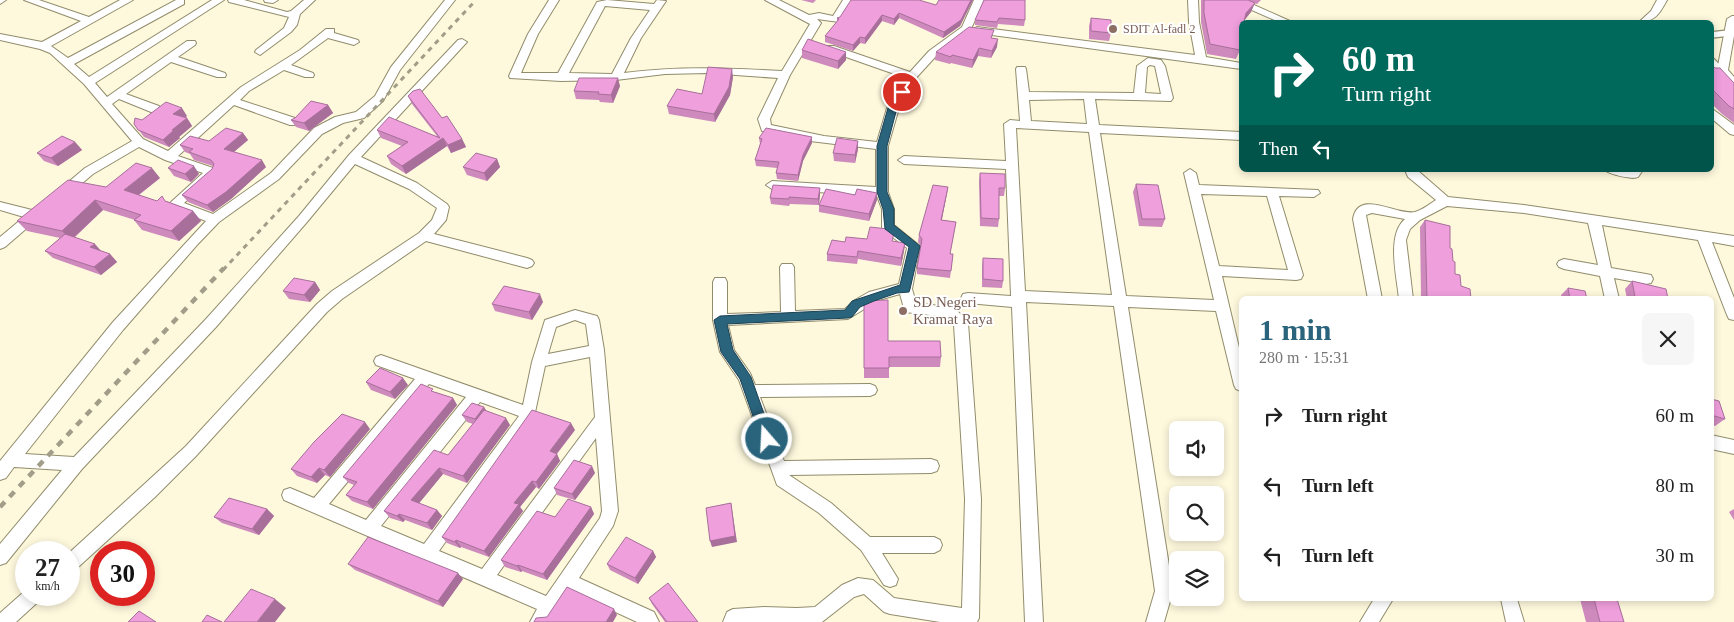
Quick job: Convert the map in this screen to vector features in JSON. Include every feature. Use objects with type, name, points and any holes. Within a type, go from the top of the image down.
[{"type":"street","points":[[30,0],[90,21]]},
{"type":"street","points":[[43,46],[128,0]]},
{"type":"street","points":[[88,82],[219,0]]},
{"type":"street","points":[[233,0],[284,15],[295,13],[310,0]]},
{"type":"street","points":[[0,473],[118,326],[215,219],[275,176],[318,131],[339,120],[360,115],[379,98],[395,69],[450,0]]},
{"type":"street","points":[[554,0],[533,34],[514,75],[515,77],[616,77],[673,71],[707,70],[785,75]]},
{"type":"street","points":[[770,0],[792,9],[816,23],[814,43],[785,75],[764,119],[766,128],[800,137],[882,146]]},
{"type":"street","points":[[792,9],[802,0]]},
{"type":"street","points":[[809,19],[824,15],[835,20],[848,0]]},
{"type":"street","points":[[732,622],[733,618],[764,615],[796,617],[818,615],[837,599],[858,586],[867,586],[890,606],[970,618],[973,500],[960,322],[950,312],[910,308],[905,289],[914,246],[888,227],[888,209],[882,192],[882,146],[893,108],[912,76],[933,53],[966,29],[979,0]]},
{"type":"street","points":[[1192,0],[1201,59]]},
{"type":"street","points":[[1234,0],[1282,20]]},
{"type":"street","points":[[1646,20],[1655,13],[1662,0]]},
{"type":"street","points":[[67,62],[180,2]]},
{"type":"street","points":[[561,78],[602,4],[659,3]]},
{"type":"street","points":[[616,77],[636,38],[659,3]]},
{"type":"street","points":[[260,52],[292,26],[296,19],[295,13]]},
{"type":"street","points":[[1732,19],[1722,71],[1734,83]]},
{"type":"street","points":[[966,29],[1201,59],[1239,66]]},
{"type":"street","points":[[169,157],[245,89],[304,52],[328,32],[354,42]]},
{"type":"street","points":[[0,37],[43,46],[54,51],[107,102],[139,142],[169,157],[212,172],[176,203],[178,206],[215,219]]},
{"type":"street","points":[[0,557],[77,464],[211,323],[304,219],[353,158],[462,42]]},
{"type":"street","points":[[107,102],[191,43]]},
{"type":"street","points":[[814,43],[912,76]]},
{"type":"street","points":[[171,58],[221,75]]},
{"type":"street","points":[[281,65],[309,75]]},
{"type":"street","points":[[1020,69],[1026,125]]},
{"type":"street","points":[[118,95],[156,109]]},
{"type":"street","points":[[1023,96],[1139,96]]},
{"type":"street","points":[[1089,96],[1164,591],[1155,622]]},
{"type":"street","points":[[232,101],[294,122]]},
{"type":"street","points":[[1714,115],[1734,132]]},
{"type":"street","points":[[1034,622],[1010,124],[1239,136]]},
{"type":"street","points":[[0,244],[89,171],[139,142]]},
{"type":"street","points":[[80,554],[192,451],[322,308],[337,295],[424,236],[439,221],[443,214],[443,207],[437,202],[401,181],[353,158]]},
{"type":"street","points":[[904,160],[1012,165]]},
{"type":"street","points":[[1413,172],[1420,181],[1445,201],[1524,209],[1734,241]]},
{"type":"street","points":[[1622,172],[1634,174],[1636,172]]},
{"type":"street","points":[[1190,173],[1224,306],[1239,376]]},
{"type":"street","points":[[772,185],[882,192]]},
{"type":"street","points":[[1194,189],[1314,194]]},
{"type":"street","points":[[1214,271],[1296,275],[1272,192]]},
{"type":"street","points":[[1406,296],[1400,240],[1404,227],[1416,217],[1445,201]]},
{"type":"street","points":[[0,206],[43,209]]},
{"type":"street","points":[[1374,296],[1359,219],[1360,213],[1365,209],[1372,209],[1416,217]]},
{"type":"street","points":[[1594,220],[1611,296]]},
{"type":"street","points":[[424,236],[527,263]]},
{"type":"street","points":[[1703,237],[1734,315]]},
{"type":"street","points":[[1564,264],[1646,279]]},
{"type":"street","points":[[787,267],[788,318]]},
{"type":"street","points":[[720,282],[720,320],[727,352],[745,377],[783,480],[825,508],[867,545],[890,579]]},
{"type":"street","points":[[720,320],[848,314],[856,304],[896,289],[905,289]]},
{"type":"street","points":[[968,298],[1120,301],[1224,306]]},
{"type":"street","points":[[428,552],[528,413],[539,362],[550,324],[575,315],[592,320],[597,350],[609,516],[539,622]]},
{"type":"street","points":[[539,362],[597,350]]},
{"type":"street","points":[[381,361],[528,413]]},
{"type":"street","points":[[316,506],[426,377]]},
{"type":"street","points":[[750,391],[870,390]]},
{"type":"street","points":[[369,528],[477,395]]},
{"type":"street","points":[[486,577],[601,420]]},
{"type":"street","points":[[1714,443],[1734,447]]},
{"type":"street","points":[[12,460],[77,464]]},
{"type":"street","points":[[778,468],[931,466]]},
{"type":"street","points":[[290,495],[428,552],[550,606]]},
{"type":"street","points":[[867,545],[934,545]]},
{"type":"street","points":[[567,581],[648,618],[650,622]]},
{"type":"street","points":[[1369,622],[1383,601]]},
{"type":"street","points":[[1509,601],[1514,622]]},
{"type":"street","points":[[3,622],[21,606]]},
{"type":"lane","points":[[1714,34],[1729,33]]},
{"type":"lane","points":[[1714,63],[1722,71]]},
{"type":"building","points":[[851,0],[919,0],[936,5],[939,0],[971,0],[961,20],[944,32],[899,13],[894,19],[882,15],[865,38],[860,37],[853,45],[825,36]]},
{"type":"building","points":[[984,0],[1025,0],[1025,20],[999,18],[997,22],[975,20]]},
{"type":"building","points":[[1204,0],[1248,0],[1255,3],[1246,13],[1244,20],[1239,20],[1239,50],[1210,44],[1204,13]]},
{"type":"building","points":[[1091,18],[1111,20],[1111,33],[1091,31]]},
{"type":"building","points":[[969,27],[994,30],[991,38],[998,39],[992,51],[979,48],[973,60],[952,55],[951,57],[936,52]]},
{"type":"building","points":[[808,39],[846,52],[838,61],[802,50]]},
{"type":"building","points":[[708,67],[732,69],[729,87],[714,114],[667,106],[677,89],[702,94]]},
{"type":"building","points":[[1714,67],[1720,68],[1734,83],[1734,109],[1714,91]]},
{"type":"building","points":[[579,78],[618,78],[611,95],[598,94],[599,92],[574,91]]},
{"type":"building","points":[[420,89],[442,118],[447,116],[462,139],[448,145],[443,138],[402,166],[387,156],[408,142],[377,130],[389,117],[440,138],[408,96],[413,91]]},
{"type":"building","points":[[311,101],[328,105],[304,123],[291,120],[295,118]]},
{"type":"building","points":[[166,102],[182,108],[173,114],[187,118],[163,140],[138,130],[134,124],[135,118],[142,120]]},
{"type":"building","points":[[226,128],[243,133],[224,149],[262,160],[226,192],[207,205],[182,195],[212,169],[214,164],[211,160],[189,152],[193,149],[180,145],[190,136],[209,141]]},
{"type":"building","points":[[766,128],[812,137],[803,155],[798,175],[776,173],[779,162],[755,160],[762,139],[759,138]]},
{"type":"building","points":[[62,136],[75,142],[51,158],[37,153]]},
{"type":"building","points":[[837,138],[858,141],[855,155],[833,153]]},
{"type":"building","points":[[476,153],[497,159],[484,173],[463,167]]},
{"type":"building","points":[[178,160],[194,166],[185,174],[168,168]]},
{"type":"building","points":[[136,163],[152,168],[124,190],[157,201],[162,196],[165,201],[193,211],[171,231],[134,220],[141,215],[95,200],[62,231],[17,221],[68,180],[106,187]]},
{"type":"building","points":[[980,173],[1005,174],[1005,188],[999,188],[999,219],[981,218]]},
{"type":"building","points":[[1136,184],[1158,185],[1165,219],[1142,219]]},
{"type":"building","points":[[773,185],[820,188],[818,199],[770,198]]},
{"type":"building","points":[[933,185],[948,187],[941,220],[956,222],[950,254],[953,254],[951,271],[917,268],[922,239],[919,235]]},
{"type":"building","points":[[826,189],[855,195],[857,189],[877,193],[869,214],[819,205]]},
{"type":"building","points":[[1425,220],[1450,226],[1450,248],[1452,249],[1453,261],[1455,262],[1455,274],[1460,275],[1461,286],[1470,289],[1471,296],[1427,296]]},
{"type":"building","points":[[870,227],[888,229],[894,233],[892,241],[905,243],[901,258],[858,251],[857,257],[827,254],[832,240],[845,242],[846,237],[867,239]]},
{"type":"building","points":[[65,234],[95,244],[90,247],[110,254],[94,267],[45,251]]},
{"type":"building","points":[[983,258],[1003,259],[1003,281],[983,279]]},
{"type":"building","points":[[294,278],[315,282],[304,295],[283,291]]},
{"type":"building","points":[[1632,281],[1666,289],[1667,296],[1635,296]]},
{"type":"building","points":[[504,286],[540,294],[529,312],[492,304]]},
{"type":"building","points":[[1568,288],[1585,291],[1586,296],[1569,296]]},
{"type":"building","points":[[888,300],[888,341],[940,341],[941,357],[889,357],[889,368],[864,368],[864,301]]},
{"type":"building","points":[[380,368],[403,378],[390,392],[366,382]]},
{"type":"building","points":[[421,384],[433,389],[431,391],[453,398],[367,502],[346,495],[357,482],[343,477]]},
{"type":"building","points":[[1714,400],[1719,401],[1725,419],[1714,416]]},
{"type":"building","points":[[472,403],[484,407],[475,419],[462,415]]},
{"type":"building","points":[[484,410],[506,418],[463,476],[439,468],[411,500],[437,510],[427,523],[384,511],[434,450],[448,455]]},
{"type":"building","points":[[532,410],[571,423],[550,451],[557,454],[536,482],[532,481],[514,503],[519,504],[484,551],[456,540],[455,542],[442,537]]},
{"type":"building","points":[[342,414],[365,422],[324,470],[319,468],[311,477],[291,469],[314,442]]},
{"type":"building","points":[[574,460],[592,466],[572,494],[554,488]]},
{"type":"building","points":[[229,498],[267,509],[252,529],[214,517]]},
{"type":"building","points":[[568,499],[591,507],[543,574],[501,560],[537,511],[555,517]]},
{"type":"building","points":[[731,503],[735,536],[710,541],[706,508]]},
{"type":"building","points":[[368,537],[458,573],[438,601],[348,564]]},
{"type":"building","points":[[626,537],[653,551],[635,578],[607,564]]},
{"type":"building","points":[[668,583],[698,622],[667,622],[649,598]]},
{"type":"building","points":[[567,587],[614,609],[606,622],[534,622],[536,618],[547,617]]},
{"type":"building","points":[[251,589],[275,599],[257,622],[224,622]]},
{"type":"building","points":[[1595,601],[1618,601],[1624,622],[1600,622]]},
{"type":"building","points":[[139,611],[156,622],[128,622]]},
{"type":"building","points":[[207,615],[222,622],[202,622]]},
{"type":"railway","points":[[223,270],[476,0]]},
{"type":"railway","points":[[0,507],[224,268]]},
{"type":"place","name":"SDIT Al-fadl 2","points":[[1113,29]]},
{"type":"place","name":"SD Negeri Kramat Raya","points":[[903,311]]},
{"type":"route","points":[[767,439],[745,377],[727,352],[720,320],[848,314],[856,304],[896,289],[905,289],[914,246],[888,227],[888,209],[882,192],[882,146],[893,108],[902,92]]}]
